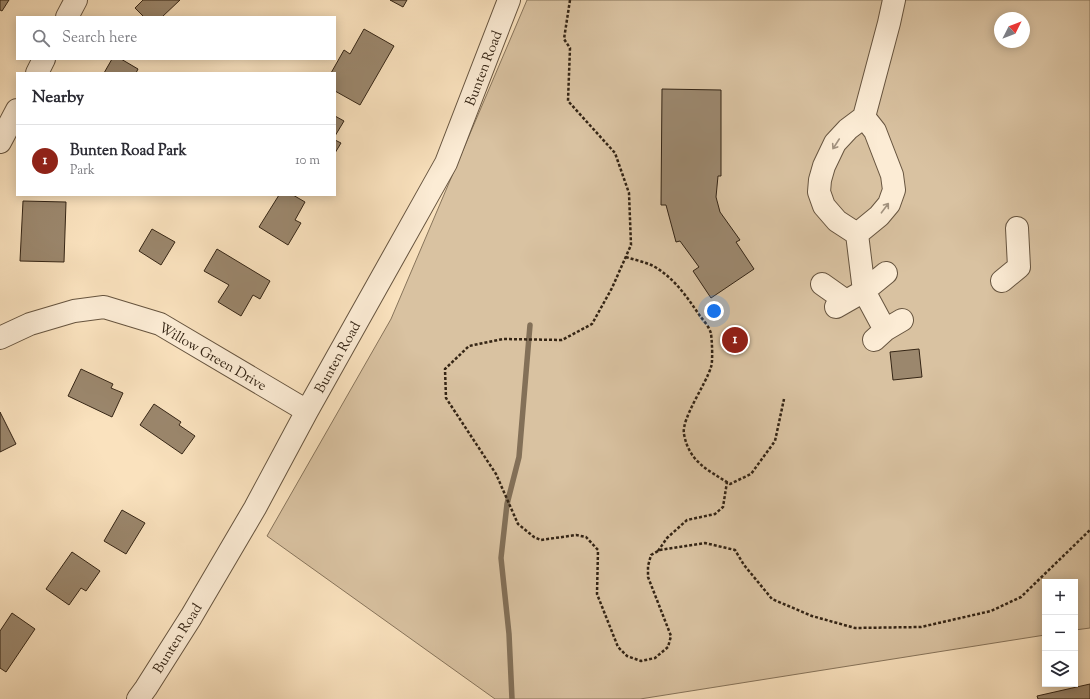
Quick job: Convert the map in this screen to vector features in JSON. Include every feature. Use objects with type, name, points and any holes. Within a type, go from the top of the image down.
[{"type":"street","points":[[68,16],[76,0]]},
{"type":"street","name":"Bunten Road","points":[[147,695],[191,617],[256,508],[307,411],[446,163],[509,0]]},
{"type":"street","points":[[857,234],[837,221],[824,206],[819,192],[820,180],[824,166],[836,143],[848,129],[864,118],[890,23],[894,0]]},
{"type":"street","points":[[38,72],[44,60]]},
{"type":"street","points":[[0,142],[16,112]]},
{"type":"street","points":[[849,299],[857,234],[879,216],[889,204],[894,190],[892,175],[875,132],[864,118]]},
{"type":"street","points":[[1002,282],[1019,266],[1017,228]]},
{"type":"street","points":[[849,299],[886,273]]},
{"type":"street","points":[[822,284],[849,299],[887,330]]},
{"type":"street","name":"Willow Green Drive","points":[[1,334],[74,311],[104,307],[160,324],[307,411]]},
{"type":"path","points":[[570,0],[564,39],[570,48],[568,100],[614,153],[629,193],[631,245],[612,288],[592,324],[562,340],[503,339],[469,346],[445,369],[446,398],[496,474],[518,524],[534,537],[541,540],[576,535],[586,537],[598,550],[597,594],[618,647],[627,656],[641,661],[655,658],[668,647],[670,636],[648,576],[648,566],[651,555],[660,550],[704,543],[735,550],[744,565],[772,599],[812,616],[855,628],[921,627],[991,611],[1021,597],[1090,530]]},
{"type":"path","points":[[626,257],[654,267],[672,280],[684,293],[711,333],[712,366],[687,417],[684,432],[689,450],[697,461],[730,484],[751,474],[775,441],[784,399]]},
{"type":"path","points":[[657,552],[667,538],[687,520],[715,514],[723,507],[727,482]]},
{"type":"shaded area","points":[[527,0],[1090,0],[1090,628],[1078,630],[1078,579],[1042,579],[1042,635],[640,699],[495,699],[267,536],[391,319]]},
{"type":"building","points":[[0,0],[9,0],[2,11],[0,10]]},
{"type":"building","points":[[143,0],[180,0],[163,16],[143,16],[135,8]]},
{"type":"building","points":[[390,0],[407,0],[403,7]]},
{"type":"building","points":[[364,29],[394,46],[360,105],[336,92],[336,72],[332,72],[344,50],[350,54]]},
{"type":"building","points":[[111,60],[123,60],[138,69],[136,72],[105,72]]},
{"type":"building","points":[[662,89],[721,90],[721,176],[718,176],[716,197],[720,212],[740,240],[736,242],[754,269],[711,298],[693,271],[699,267],[680,241],[676,242],[666,205],[661,205]]},
{"type":"building","points":[[336,117],[344,121],[336,134]]},
{"type":"building","points":[[336,140],[341,143],[336,151]]},
{"type":"building","points":[[278,196],[295,196],[305,202],[295,220],[301,223],[288,245],[259,227]]},
{"type":"building","points":[[23,201],[66,202],[64,262],[20,261]]},
{"type":"building","points":[[152,229],[175,242],[161,265],[139,251]]},
{"type":"building","points":[[217,249],[270,281],[260,299],[253,295],[241,316],[218,302],[229,285],[204,271]]},
{"type":"building","points":[[919,349],[922,377],[893,380],[890,352]]},
{"type":"building","points":[[81,369],[113,384],[111,388],[123,393],[112,417],[68,396]]},
{"type":"building","points":[[154,404],[181,422],[179,425],[195,436],[182,454],[140,425]]},
{"type":"building","points":[[0,412],[16,444],[0,452]]},
{"type":"building","points":[[122,510],[145,523],[126,554],[104,541]]},
{"type":"building","points":[[72,552],[100,571],[86,591],[81,588],[69,605],[46,589]]},
{"type":"building","points":[[12,613],[35,629],[6,672],[0,668],[0,631]]},
{"type":"building","points":[[1090,684],[1090,699],[1038,699],[1037,696],[1078,687]]},
{"type":"waterway","points":[[512,699],[509,634],[501,558],[507,504],[519,457],[530,325]]},
{"type":"place","name":"Bunten Road Park","points":[[735,340]]}]
